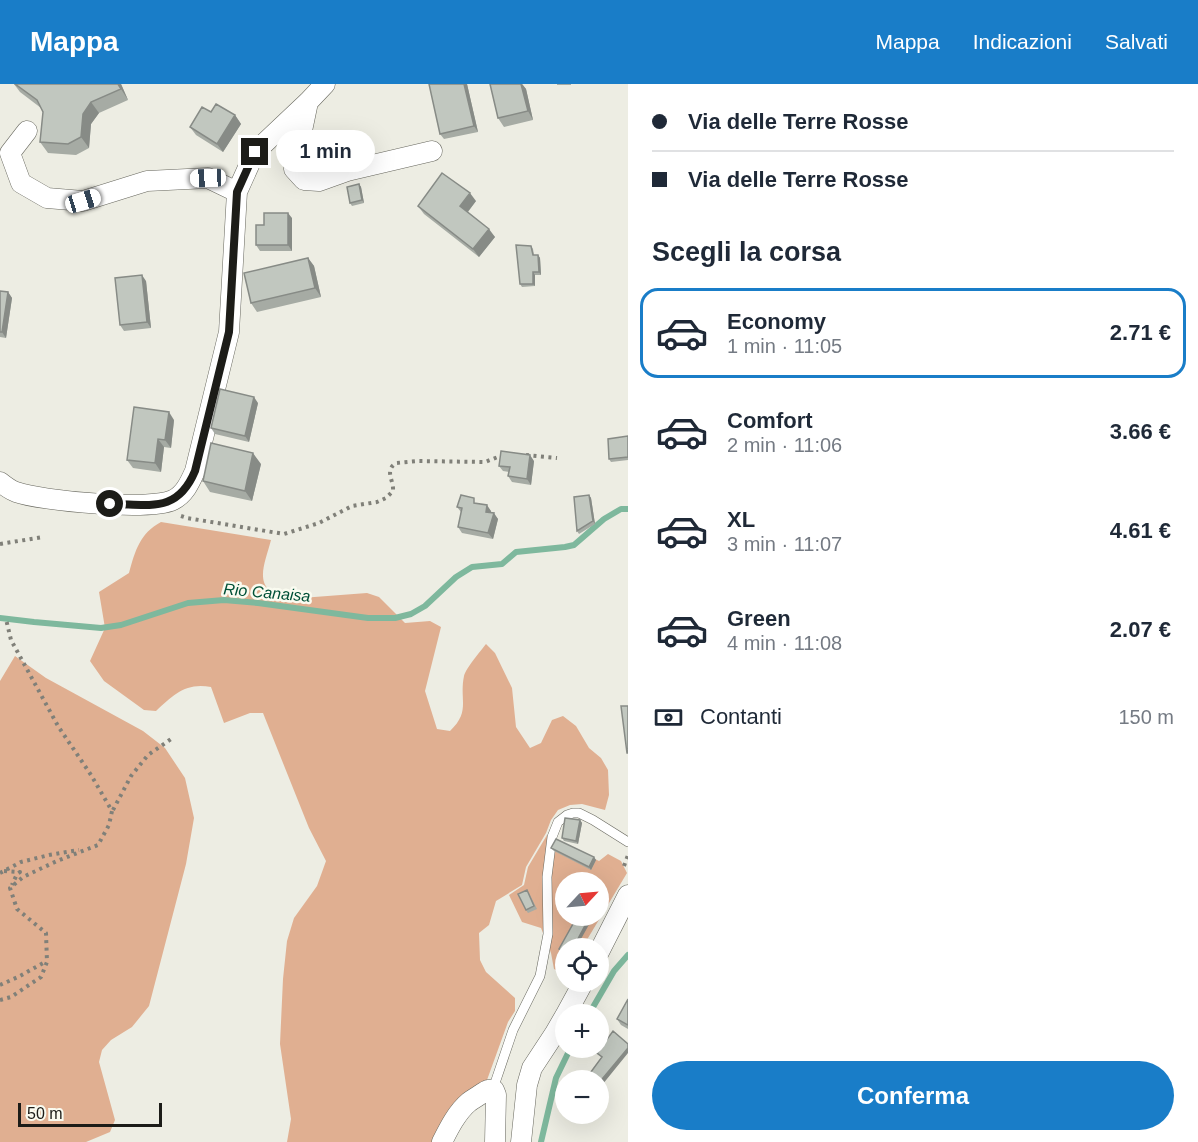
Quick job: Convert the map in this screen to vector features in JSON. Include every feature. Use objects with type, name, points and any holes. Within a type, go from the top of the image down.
[{"type":"street","points":[[0,482],[14,492],[55,500],[87,503],[156,505],[172,501],[182,494],[195,471],[229,332],[237,192],[255,152],[325,84]]},
{"type":"street","points":[[308,102],[294,169],[304,180],[319,181],[347,171],[432,151]]},
{"type":"street","points":[[27,131],[10,153],[21,183],[47,198],[83,201],[147,181],[208,178],[237,192]]},
{"type":"street","points":[[606,938],[628,895]]},
{"type":"street","points":[[521,1142],[527,1085],[532,1068],[555,1033]]},
{"type":"street","points":[[442,1142],[450,1126],[466,1105],[487,1090],[493,1089],[496,1095],[495,1142]]},
{"type":"lane","points":[[493,1089],[513,1030],[540,976],[548,934],[547,877],[552,837],[558,822],[567,815],[579,813],[628,842]]},
{"type":"path","points":[[156,505],[187,518],[284,534],[318,523],[352,506],[377,502],[386,498],[393,491],[389,474],[390,469],[396,463],[485,462],[506,454]]},
{"type":"path","points":[[516,454],[557,458]]},
{"type":"path","points":[[0,544],[43,537]]},
{"type":"path","points":[[6,619],[11,640],[58,726],[112,811]]},
{"type":"path","points":[[10,888],[23,877],[98,845],[109,825],[112,811],[131,776],[148,755],[171,739]]},
{"type":"path","points":[[1,872],[21,862],[88,849]]},
{"type":"path","points":[[624,866],[628,854]]},
{"type":"path","points":[[0,1000],[11,997],[41,977],[46,962],[46,933],[17,909],[10,888],[20,872],[1,872]]},
{"type":"path","points":[[0,984],[46,962]]},
{"type":"shaded area","points":[[161,522],[271,540],[263,576],[269,590],[276,595],[288,599],[367,593],[379,597],[405,623],[430,621],[441,627],[425,691],[437,729],[450,731],[456,724],[462,711],[465,673],[486,644],[495,653],[512,688],[516,727],[530,748],[541,743],[552,720],[563,716],[576,726],[589,748],[601,758],[608,770],[609,795],[605,810],[582,804],[570,805],[558,810],[526,867],[522,885],[496,901],[489,925],[479,933],[480,960],[486,972],[515,998],[515,1011],[508,1022],[487,1080],[476,1090],[436,1142],[287,1142],[291,1119],[280,1044],[287,941],[294,918],[317,886],[326,861],[309,828],[263,713],[250,713],[224,723],[211,687],[202,686],[180,691],[156,711],[144,710],[104,681],[90,661],[105,628],[99,592],[129,573],[136,550],[143,537]]},
{"type":"shaded area","points":[[15,656],[46,678],[143,731],[165,748],[185,778],[194,818],[186,864],[149,1006],[132,1027],[111,1040],[102,1050],[99,1062],[115,1120],[110,1132],[86,1142],[0,1142],[0,681]]},
{"type":"shaded area","points":[[547,835],[599,861],[608,854],[621,861],[627,873],[609,903],[609,872],[555,872],[555,926],[595,926],[588,938],[555,938],[555,970],[541,928],[522,922],[509,895],[524,885],[528,867]]},
{"type":"building","points":[[15,84],[118,84],[121,89],[91,102],[83,114],[81,137],[68,144],[40,142],[43,112],[37,100]]},
{"type":"building","points":[[429,84],[464,84],[474,126],[440,134]]},
{"type":"building","points":[[490,84],[521,84],[528,111],[498,118]]},
{"type":"building","points":[[216,104],[235,115],[217,144],[190,127],[202,107],[211,112]]},
{"type":"building","points":[[442,173],[470,193],[460,206],[489,229],[473,249],[418,206]]},
{"type":"building","points":[[359,184],[362,200],[350,203],[347,187]]},
{"type":"building","points":[[264,213],[288,213],[288,245],[256,245],[256,225],[264,225]]},
{"type":"building","points":[[516,245],[531,246],[533,255],[538,255],[539,272],[533,272],[533,284],[520,284]]},
{"type":"building","points":[[308,258],[315,288],[251,303],[244,273]]},
{"type":"building","points":[[142,275],[147,322],[120,325],[115,278]]},
{"type":"building","points":[[0,291],[8,292],[2,332],[0,332]]},
{"type":"building","points":[[220,389],[254,397],[245,436],[211,428]]},
{"type":"building","points":[[134,407],[169,412],[165,440],[158,439],[155,463],[127,460]]},
{"type":"building","points":[[628,436],[628,457],[609,459],[608,439]]},
{"type":"building","points":[[211,443],[253,453],[245,491],[203,481]]},
{"type":"building","points":[[501,451],[530,455],[527,479],[508,476],[510,467],[499,466]]},
{"type":"building","points":[[461,495],[474,498],[474,503],[487,505],[486,512],[494,513],[488,533],[458,527],[462,508],[457,507]]},
{"type":"building","points":[[589,495],[593,521],[577,531],[574,497]]},
{"type":"building","points":[[621,706],[628,706],[628,753],[627,753]]},
{"type":"building","points":[[565,818],[580,820],[576,841],[562,838]]},
{"type":"building","points":[[556,839],[594,857],[589,867],[551,848]]},
{"type":"building","points":[[527,890],[534,906],[526,910],[518,894]]},
{"type":"building","points":[[572,926],[585,926],[578,938],[565,938]]},
{"type":"building","points":[[628,999],[628,1025],[617,1019]]},
{"type":"building","points":[[613,1031],[628,1044],[628,1048],[609,1071],[592,1070],[601,1058],[609,1058],[609,1036]]},
{"type":"waterway","name":"Rio Canaisa","points":[[0,618],[101,628],[121,625],[188,603],[224,600],[368,618],[395,618],[411,614],[425,606],[456,577],[472,567],[502,564],[516,552],[574,545],[604,519],[621,509],[628,509]]},
{"type":"waterway","points":[[595,1004],[614,971],[628,955]]},
{"type":"waterway","points":[[541,1142],[556,1078],[566,1058]]},
{"type":"route","points":[[110,504],[156,505],[172,501],[182,494],[195,471],[229,332],[237,192],[255,152]]}]
